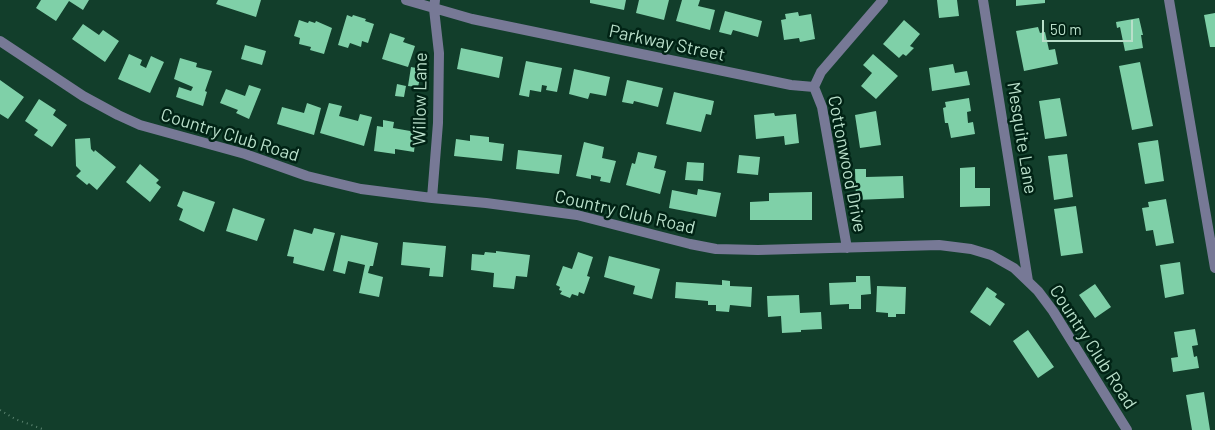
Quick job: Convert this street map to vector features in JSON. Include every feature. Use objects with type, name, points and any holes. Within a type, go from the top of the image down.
[{"type":"street","name":"Parkway Street","points":[[406,0],[435,5],[472,19],[791,85],[814,87]]},
{"type":"street","points":[[814,87],[821,72],[883,0]]},
{"type":"street","name":"Mesquite Lane","points":[[983,0],[1028,281]]},
{"type":"street","points":[[1169,0],[1215,268]]},
{"type":"street","name":"Willow Lane","points":[[432,198],[438,105],[439,53],[435,5]]},
{"type":"street","name":"Country Club Road","points":[[0,41],[83,96],[140,125],[245,154],[308,176],[363,190],[577,215],[684,243],[716,248],[758,250],[939,245],[971,249],[991,255],[1014,268],[1028,281],[1053,311],[1127,430]]},
{"type":"street","name":"Cottonwood Drive","points":[[814,87],[822,107],[847,248]]},
{"type":"path","points":[[0,410],[15,419],[45,430]]},
{"type":"building","points":[[41,0],[89,0],[83,10],[69,1],[56,21],[36,8]]},
{"type":"building","points":[[218,0],[261,0],[256,17],[216,4]]},
{"type":"building","points":[[590,0],[626,0],[624,10],[590,3]]},
{"type":"building","points":[[639,0],[669,0],[664,20],[636,13]]},
{"type":"building","points":[[682,0],[700,0],[698,6],[715,10],[710,30],[676,21]]},
{"type":"building","points":[[937,0],[957,0],[959,16],[939,18]]},
{"type":"building","points":[[1016,0],[1045,0],[1045,3],[1016,6]]},
{"type":"building","points":[[725,11],[762,21],[758,37],[733,30],[731,35],[719,32]]},
{"type":"building","points":[[798,12],[799,16],[811,14],[815,39],[800,42],[799,38],[784,40],[781,20],[786,19],[785,14]]},
{"type":"building","points":[[1215,13],[1215,47],[1210,47],[1204,15]]},
{"type":"building","points":[[347,15],[366,19],[365,21],[374,24],[368,43],[362,41],[361,47],[350,43],[348,48],[338,45]]},
{"type":"building","points":[[1139,18],[1143,35],[1141,35],[1143,48],[1125,51],[1120,27],[1117,28],[1116,22]]},
{"type":"building","points":[[299,20],[308,23],[309,21],[315,23],[316,21],[332,28],[324,54],[310,50],[311,47],[299,44],[300,38],[294,36]]},
{"type":"building","points":[[904,20],[920,34],[910,46],[914,48],[906,56],[903,54],[899,58],[883,44]]},
{"type":"building","points":[[83,24],[99,35],[103,30],[119,41],[105,62],[72,39]]},
{"type":"building","points":[[1038,27],[1040,33],[1045,32],[1049,50],[1055,49],[1058,64],[1024,71],[1016,31]]},
{"type":"building","points":[[390,33],[405,38],[403,42],[415,46],[408,67],[382,59]]},
{"type":"building","points":[[245,45],[266,51],[262,65],[241,59]]},
{"type":"building","points":[[461,48],[503,57],[499,78],[457,69]]},
{"type":"building","points":[[129,54],[142,60],[140,65],[146,68],[151,56],[164,62],[150,93],[118,79]]},
{"type":"building","points":[[873,54],[898,76],[876,99],[861,86],[872,73],[863,65]]},
{"type":"building","points":[[180,58],[197,63],[196,67],[212,71],[205,91],[207,92],[203,106],[176,97],[179,87],[191,91],[193,87],[174,79]]},
{"type":"building","points":[[526,61],[562,68],[557,92],[546,90],[547,86],[542,85],[541,92],[530,90],[529,97],[519,95]]},
{"type":"building","points":[[1140,62],[1153,126],[1132,130],[1119,66]]},
{"type":"building","points":[[953,64],[955,73],[967,71],[970,85],[932,91],[929,68]]},
{"type":"building","points":[[411,67],[422,69],[418,87],[408,86]]},
{"type":"building","points":[[574,69],[610,77],[606,96],[590,93],[588,99],[569,94]]},
{"type":"building","points":[[0,80],[24,97],[8,119],[0,114]]},
{"type":"building","points":[[627,80],[663,88],[658,107],[634,101],[633,104],[622,102]]},
{"type":"building","points":[[397,84],[406,86],[404,97],[395,96]]},
{"type":"building","points":[[249,85],[261,89],[249,119],[236,113],[238,110],[220,103],[226,89],[245,96]]},
{"type":"building","points":[[674,92],[714,101],[711,115],[706,114],[701,132],[666,124]]},
{"type":"building","points":[[969,98],[971,111],[967,112],[968,123],[973,122],[975,134],[951,138],[948,123],[945,123],[943,108],[946,107],[945,102]]},
{"type":"building","points":[[1060,98],[1067,136],[1045,139],[1039,101]]},
{"type":"building","points":[[39,99],[56,110],[53,115],[67,125],[52,147],[34,135],[38,130],[25,121]]},
{"type":"building","points":[[307,103],[321,108],[314,135],[277,124],[282,107],[304,113]]},
{"type":"building","points":[[329,103],[342,106],[339,116],[358,121],[360,114],[372,117],[364,146],[320,133]]},
{"type":"building","points":[[876,111],[881,145],[860,148],[855,115]]},
{"type":"building","points":[[774,113],[775,116],[796,114],[799,143],[785,145],[784,136],[756,139],[754,115]]},
{"type":"building","points":[[383,120],[394,122],[393,128],[416,132],[414,152],[395,149],[395,154],[374,151],[377,126],[383,127]]},
{"type":"building","points":[[470,135],[489,137],[489,142],[504,144],[502,161],[454,156],[456,139],[470,141]]},
{"type":"building","points":[[90,138],[91,149],[94,152],[95,150],[116,167],[97,190],[76,176],[81,171],[76,166],[75,139]]},
{"type":"building","points":[[1158,140],[1164,181],[1145,184],[1138,143]]},
{"type":"building","points":[[584,142],[604,147],[602,158],[616,161],[610,183],[600,181],[601,177],[591,175],[591,179],[576,176]]},
{"type":"building","points":[[518,150],[562,155],[559,174],[516,169]]},
{"type":"building","points":[[638,152],[657,156],[654,168],[666,171],[660,194],[626,185],[632,163],[635,164]]},
{"type":"building","points":[[1067,154],[1073,197],[1054,200],[1048,156]]},
{"type":"building","points":[[739,155],[760,157],[758,175],[737,173]]},
{"type":"building","points":[[687,162],[704,163],[703,181],[685,180]]},
{"type":"building","points":[[140,164],[159,180],[156,183],[161,187],[150,202],[126,182]]},
{"type":"building","points":[[975,167],[975,188],[990,188],[990,206],[960,207],[960,168]]},
{"type":"building","points":[[855,169],[866,169],[866,177],[903,176],[904,198],[856,200]]},
{"type":"building","points":[[698,189],[721,193],[716,217],[669,208],[672,190],[697,195]]},
{"type":"building","points":[[183,191],[215,202],[204,232],[179,220],[183,209],[177,206]]},
{"type":"building","points":[[812,192],[812,220],[750,220],[750,202],[769,201],[769,193]]},
{"type":"building","points":[[1166,199],[1174,243],[1156,246],[1153,230],[1146,231],[1142,208],[1149,207],[1148,202]]},
{"type":"building","points":[[1076,206],[1083,253],[1061,256],[1054,209]]},
{"type":"building","points":[[233,208],[265,219],[257,241],[226,231]]},
{"type":"building","points":[[314,228],[335,233],[324,271],[293,263],[294,257],[287,256],[294,229],[312,234]]},
{"type":"building","points":[[341,235],[378,243],[373,266],[370,266],[368,273],[383,277],[379,297],[359,293],[365,265],[348,261],[345,274],[333,271]]},
{"type":"building","points":[[403,242],[446,246],[443,277],[429,276],[430,268],[401,265]]},
{"type":"building","points":[[496,251],[530,255],[527,277],[516,276],[514,289],[493,287],[494,273],[471,270],[472,254],[484,255],[485,252],[496,253]]},
{"type":"building","points":[[578,252],[593,257],[587,276],[590,277],[584,294],[579,292],[578,296],[572,294],[570,298],[560,294],[562,291],[556,285],[563,266],[572,269]]},
{"type":"building","points":[[609,256],[660,269],[652,299],[633,294],[635,286],[604,277]]},
{"type":"building","points":[[1180,262],[1184,294],[1165,298],[1160,265]]},
{"type":"building","points":[[856,276],[870,276],[871,294],[861,295],[861,309],[849,309],[849,304],[830,305],[829,283],[856,282]]},
{"type":"building","points":[[722,280],[730,281],[730,286],[752,287],[751,307],[730,305],[729,312],[716,311],[716,305],[708,305],[708,301],[675,298],[676,282],[722,285]]},
{"type":"building","points":[[1095,284],[1111,307],[1095,318],[1079,295]]},
{"type":"building","points":[[877,286],[906,287],[905,314],[896,314],[896,317],[888,317],[888,313],[876,312]]},
{"type":"building","points":[[987,287],[997,294],[995,297],[1005,304],[990,326],[970,312]]},
{"type":"building","points":[[799,295],[800,313],[821,312],[822,329],[782,333],[781,316],[768,317],[767,296]]},
{"type":"building","points":[[1195,329],[1198,345],[1192,346],[1194,357],[1197,356],[1199,368],[1173,372],[1171,358],[1178,357],[1174,332]]},
{"type":"building","points":[[1028,330],[1054,367],[1038,378],[1013,341]]},
{"type":"building","points":[[1204,392],[1210,430],[1192,430],[1186,395]]}]
